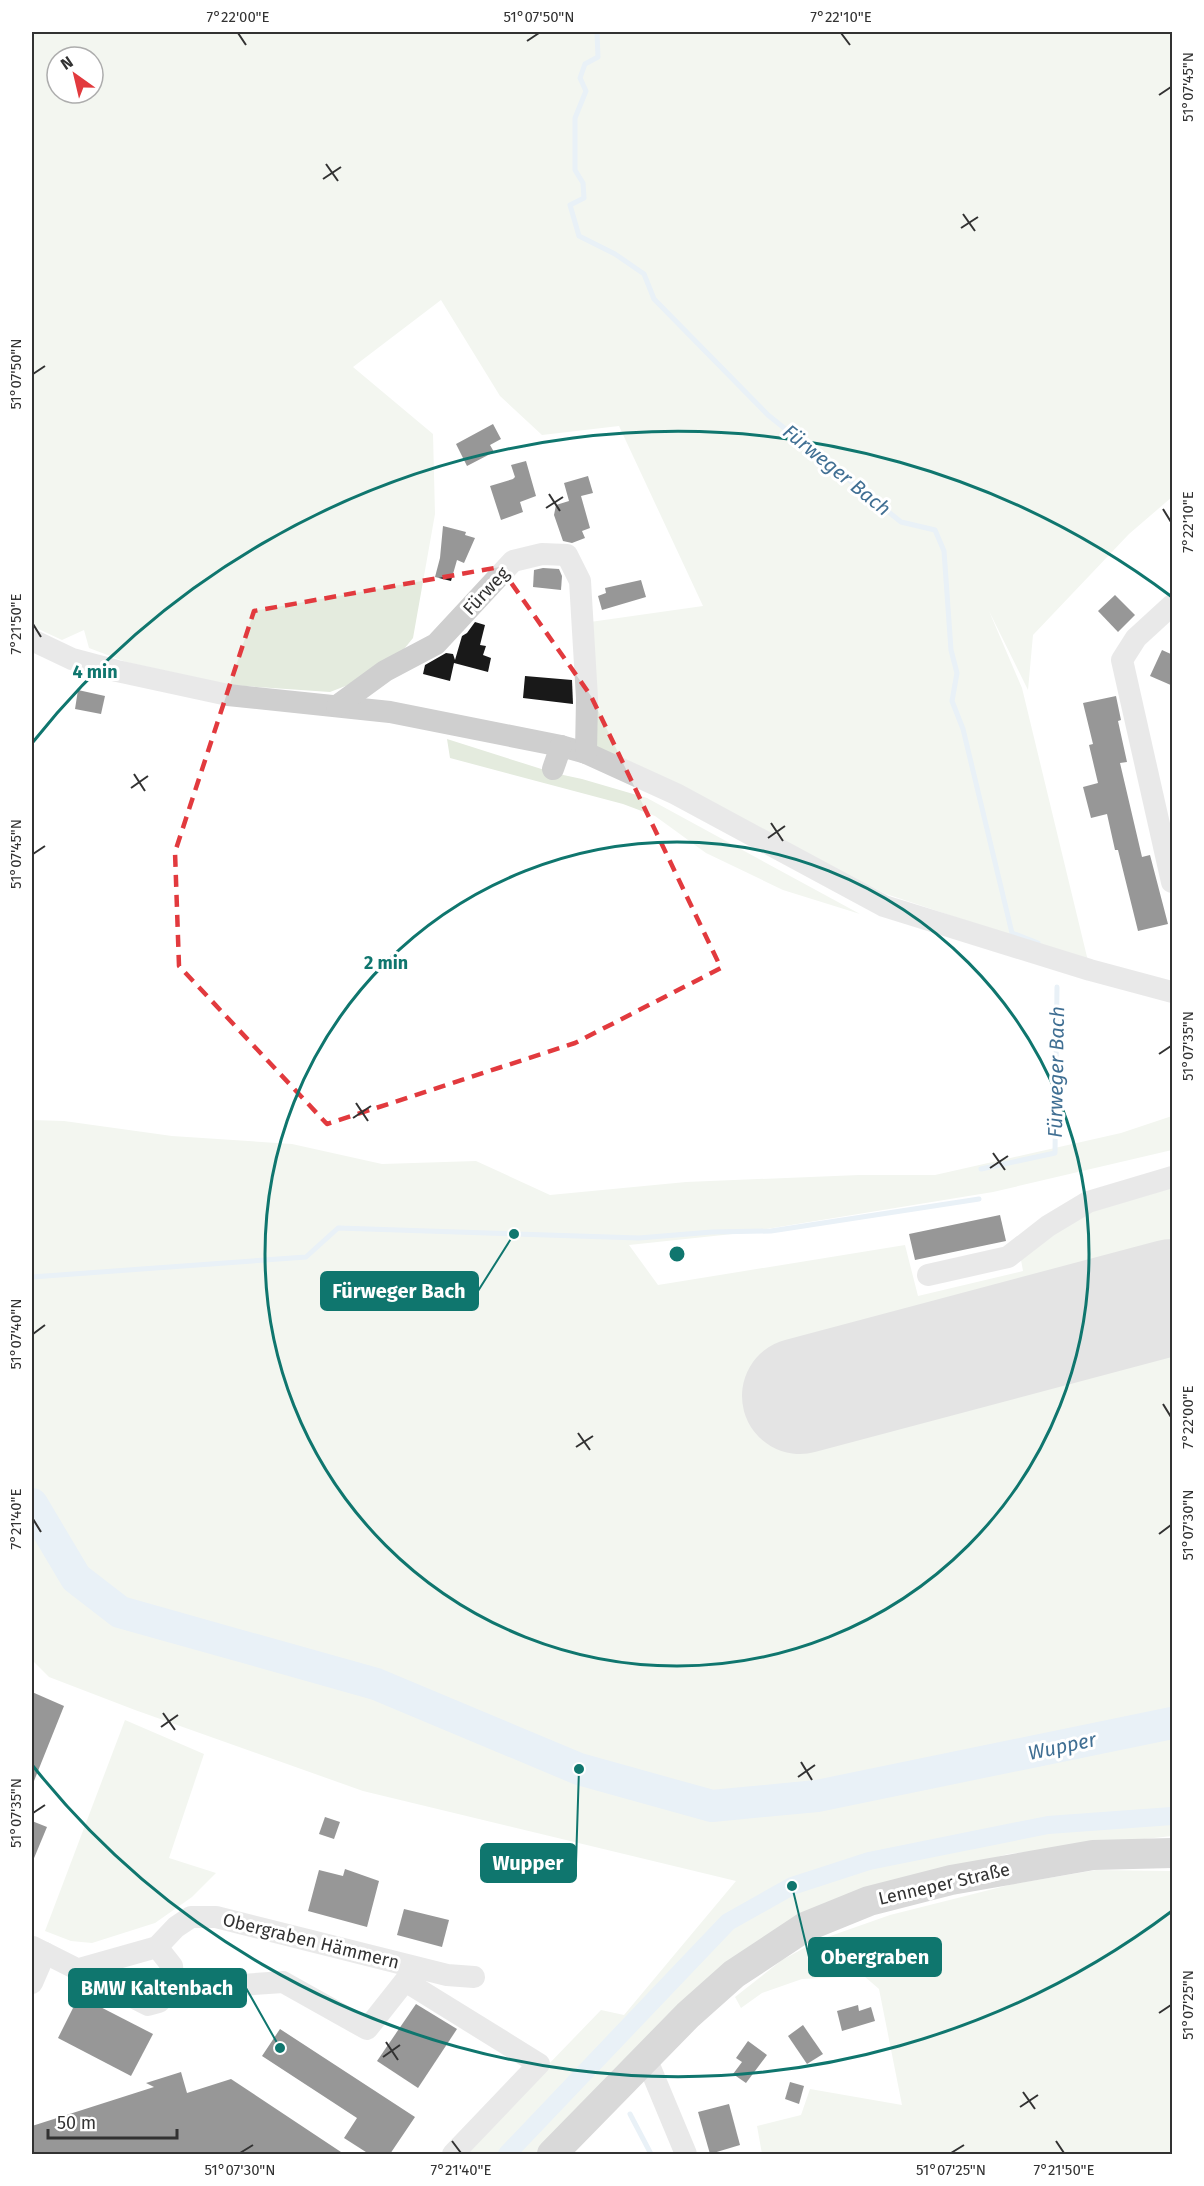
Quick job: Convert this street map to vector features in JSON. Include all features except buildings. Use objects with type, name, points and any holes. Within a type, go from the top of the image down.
[{"type":"main road","name":"Lenneper Straße","points":[[552,2154],[646,2058],[734,1974],[805,1927],[869,1901],[951,1880],[1093,1855],[1173,1853]]},
{"type":"street","name":"Fürweg","points":[[337,706],[385,671],[436,644],[513,561],[542,554],[567,555],[580,581],[587,698],[586,753]]},
{"type":"street","points":[[1173,605],[1136,638],[1122,660],[1173,882]]},
{"type":"street","points":[[32,640],[72,659],[228,695],[390,712],[586,753],[676,794],[884,906],[1090,970],[1173,992]]},
{"type":"street","points":[[553,769],[561,746]]},
{"type":"street","points":[[928,1275],[1008,1257],[1047,1226],[1088,1202],[1173,1177]]},
{"type":"street","name":"Obergraben Hämmern","points":[[158,1947],[176,1927],[191,1917],[216,1917],[447,1975],[474,1977]]},
{"type":"street","points":[[32,1983],[38,1950],[148,2005],[159,2002],[174,1985],[172,1966],[158,1947],[79,1969]]},
{"type":"street","points":[[174,1985],[185,1989],[284,1982],[367,2029],[405,1981],[538,2064],[453,2154]]},
{"type":"street","points":[[646,2058],[686,2154]]},
{"type":"highlighted area","points":[[500,567],[591,696],[721,968],[575,1043],[327,1124],[179,966],[175,852],[254,611]]},
{"type":"shaded area","points":[[32,32],[1172,32],[1172,497],[1129,534],[1033,635],[1028,690],[989,611],[1022,688],[1088,961],[886,894],[648,777],[593,747],[583,623],[703,606],[619,426],[542,435],[500,396],[441,300],[353,367],[433,434],[435,514],[413,638],[387,670],[330,692],[230,685],[126,662],[89,648],[84,630],[62,640],[32,626]]},
{"type":"shaded area","points":[[447,739],[554,773],[647,798],[860,914],[783,890],[706,853],[655,816],[623,804],[450,758]]},
{"type":"shaded area","points":[[1172,1116],[1172,1150],[993,1192],[742,1233],[629,1245],[658,1285],[905,1245],[918,1296],[1023,1271],[1021,1260],[1062,1223],[1172,1182],[1172,1836],[1008,1854],[846,1899],[540,2154],[462,2154],[601,2010],[624,2015],[736,1881],[363,1791],[49,1677],[32,1660],[32,1120],[64,1121],[172,1136],[292,1144],[382,1164],[476,1161],[550,1195],[686,1182],[859,1175],[935,1175],[1121,1133]]},
{"type":"shaded area","points":[[125,1720],[204,1754],[169,1858],[216,1873],[192,1897],[155,1923],[92,1943],[71,1941],[45,1931]]},
{"type":"shaded area","points":[[1096,1870],[1172,1871],[1172,2154],[762,2154],[757,2126],[801,2115],[810,2089],[902,2105],[879,1989],[864,1976],[802,1979],[762,1993],[741,2008],[735,1997],[782,1960],[819,1940],[890,1915],[1013,1884]]},
{"type":"waterway","name":"Fürweger Bach","points":[[597,32],[598,57],[585,64],[580,78],[586,91],[575,118],[575,170],[583,183],[584,198],[570,205],[579,236],[615,254],[644,274],[654,299],[768,415],[901,522],[935,530],[944,551],[951,650],[957,673],[952,701],[963,729],[1012,933],[1038,943]]},
{"type":"waterway","name":"Fürweger Bach","points":[[981,1169],[1055,1153],[1057,987]]},
{"type":"waterway","name":"Fürweger Bach","points":[[32,1277],[306,1257],[338,1228],[639,1238],[712,1232],[771,1231],[979,1199]]},
{"type":"waterway","name":"Wupper","points":[[32,1504],[76,1578],[120,1612],[376,1684],[579,1769],[712,1806],[817,1796],[1172,1723]]},
{"type":"waterway","points":[[507,2154],[728,1922],[792,1886],[869,1861],[1048,1825],[1172,1816]]},
{"type":"waterway","points":[[630,2114],[651,2154]]},
{"type":"runway","points":[[800,1396],[1172,1297]]},
{"type":"place","name":"Fürweger Bach","points":[[514,1234]]},
{"type":"place","name":"Wupper","points":[[579,1769]]},
{"type":"place","name":"Obergraben","points":[[792,1886]]},
{"type":"place","name":"BMW Kaltenbach","points":[[280,2048]]}]
